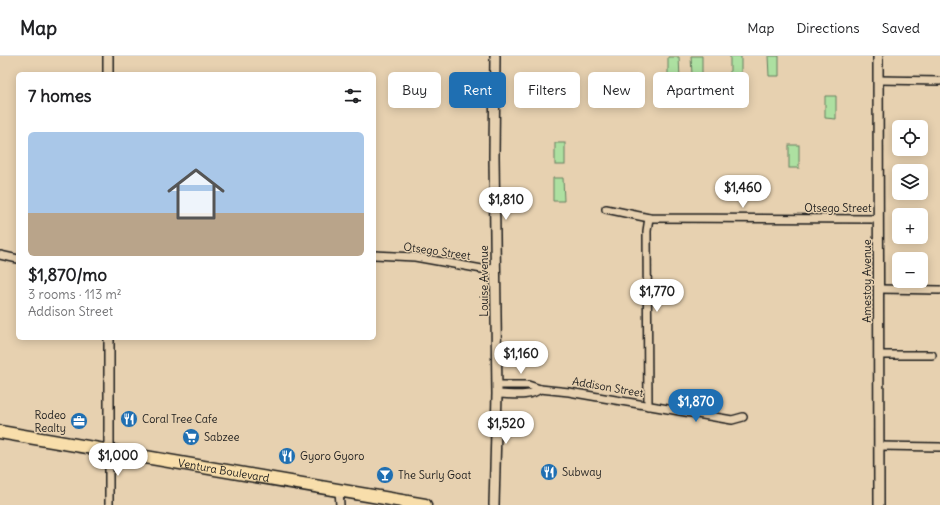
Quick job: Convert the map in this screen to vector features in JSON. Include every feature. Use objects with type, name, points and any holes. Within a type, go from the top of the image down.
[{"type":"main road","name":"Ventura Boulevard","points":[[0,432],[425,505]]},
{"type":"street","points":[[108,56],[108,72]]},
{"type":"street","name":"Louise Avenue","points":[[494,505],[497,390],[494,156],[495,56]]},
{"type":"street","name":"Amestoy Avenue","points":[[878,56],[879,505]]},
{"type":"street","points":[[878,80],[940,81]]},
{"type":"street","name":"Otsego Street","points":[[606,209],[649,218],[878,219]]},
{"type":"street","points":[[648,406],[647,231],[649,218]]},
{"type":"street","points":[[0,255],[16,258]]},
{"type":"street","name":"Otsego Street","points":[[376,255],[415,257],[482,269],[496,269]]},
{"type":"street","points":[[879,289],[940,290]]},
{"type":"street","points":[[109,340],[109,505]]},
{"type":"street","points":[[879,355],[932,355]]},
{"type":"street","name":"Addison Street","points":[[497,390],[526,395],[540,389],[569,392],[732,420],[743,417]]},
{"type":"street","points":[[879,446],[940,447]]},
{"type":"street","points":[[340,490],[340,505]]},
{"type":"green space","points":[[691,56],[702,56],[702,72],[692,72]]},
{"type":"green space","points":[[730,56],[741,56],[741,72],[730,72]]},
{"type":"green space","points":[[768,56],[779,56],[779,76],[769,76]]},
{"type":"green space","points":[[668,57],[679,57],[680,72],[668,72]]},
{"type":"green space","points":[[825,96],[836,96],[836,119],[825,118]]},
{"type":"green space","points":[[555,143],[565,143],[565,165],[555,165]]},
{"type":"green space","points":[[789,145],[799,145],[799,168],[789,168]]},
{"type":"green space","points":[[553,178],[563,178],[564,201],[553,201]]},
{"type":"place","name":"Coral Tree Cafe","points":[[129,419]]},
{"type":"place","name":"Rodeo Realty","points":[[79,421]]},
{"type":"place","name":"Sabzee","points":[[191,437]]},
{"type":"place","name":"Gyoro Gyoro","points":[[287,456]]},
{"type":"place","name":"Subway","points":[[549,472]]},
{"type":"place","name":"The Surly Goat","points":[[385,475]]}]
